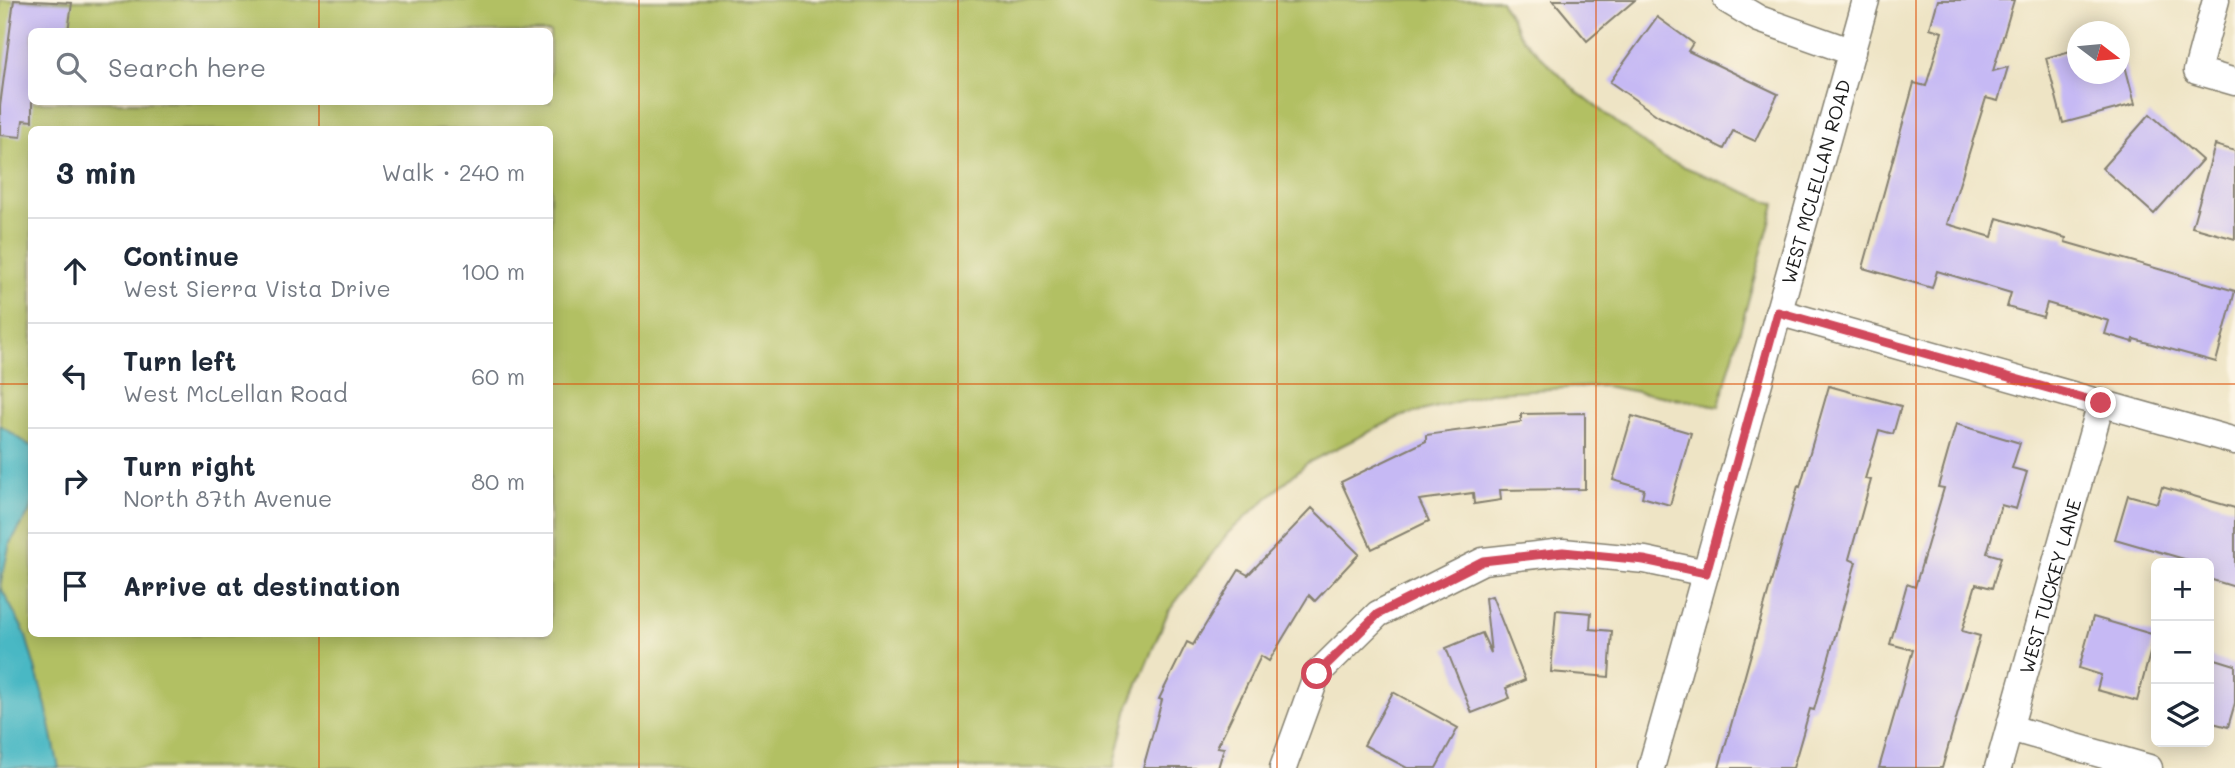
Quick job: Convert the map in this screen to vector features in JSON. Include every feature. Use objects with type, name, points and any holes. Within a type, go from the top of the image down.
[{"type":"street","points":[[1727,0],[1759,19],[1852,52]]},
{"type":"street","name":"WEST MCLELLAN ROAD","points":[[1651,768],[1866,0]]},
{"type":"street","points":[[2216,0],[2197,71],[2235,82]]},
{"type":"street","points":[[1778,312],[2235,441]]},
{"type":"street","name":"WEST TUCKEY LANE","points":[[1998,768],[2101,403]]},
{"type":"street","points":[[1283,768],[1317,674],[1378,614],[1483,561],[1563,552],[1644,560],[1706,573]]},
{"type":"street","points":[[2010,728],[2149,768]]},
{"type":"green space","points":[[0,0],[1501,0],[1521,37],[1577,92],[1663,158],[1775,204],[1719,406],[1604,386],[1494,392],[1399,417],[1307,463],[1228,533],[1168,612],[1128,708],[1114,768],[0,768]]},
{"type":"water","points":[[0,425],[28,444],[28,515],[10,543],[0,586]]},
{"type":"water","points":[[0,586],[25,633],[46,706],[59,768],[0,768]]},
{"type":"building","points":[[14,0],[72,3],[69,28],[28,28],[28,105],[32,105],[32,121],[23,120],[21,137],[0,135],[0,106]]},
{"type":"building","points":[[1553,0],[1635,0],[1587,41]]},
{"type":"building","points":[[1938,0],[2014,0],[1993,71],[2008,67],[1998,101],[1986,98],[1947,224],[1992,237],[1997,218],[2066,238],[2065,242],[2235,291],[2216,362],[2134,339],[2133,342],[2105,334],[2109,321],[2047,303],[2043,317],[2007,307],[2011,293],[1937,271],[1932,288],[1863,268],[1914,83],[1926,86],[1942,32],[1930,28]]},
{"type":"building","points":[[1657,17],[1693,43],[1688,51],[1778,94],[1755,141],[1733,131],[1724,149],[1658,116],[1610,82]]},
{"type":"building","points":[[2067,52],[2067,84],[2130,84],[2135,104],[2063,123],[2046,58]]},
{"type":"building","points":[[2150,114],[2202,160],[2154,214],[2102,168]]},
{"type":"building","points":[[2215,145],[2235,151],[2235,239],[2192,227]]},
{"type":"building","points":[[1829,386],[1901,406],[1893,434],[1879,430],[1865,479],[1871,480],[1849,559],[1856,562],[1814,710],[1810,709],[1793,768],[1719,768],[1798,486],[1800,487]]},
{"type":"building","points":[[1585,413],[1585,489],[1500,490],[1501,500],[1474,504],[1473,493],[1419,500],[1429,521],[1372,549],[1341,482],[1426,441],[1426,435],[1521,422],[1521,414]]},
{"type":"building","points":[[1632,416],[1691,433],[1670,505],[1642,497],[1644,489],[1613,480]]},
{"type":"building","points":[[1956,424],[2020,443],[2012,468],[2027,472],[2016,509],[2001,505],[1987,553],[2001,557],[1992,588],[1976,584],[1962,631],[1980,636],[1942,768],[1879,768],[1913,650],[1890,644],[1907,584],[1915,587],[1944,488],[1938,487]]},
{"type":"building","points":[[2162,487],[2235,508],[2235,587],[2214,581],[2214,558],[2181,558],[2115,539],[2128,495],[2157,503]]},
{"type":"building","points":[[1312,508],[1359,554],[1315,601],[1309,595],[1269,661],[1261,656],[1217,747],[1224,748],[1218,768],[1143,768],[1162,700],[1159,699],[1187,642],[1193,645],[1239,570],[1248,575]]},
{"type":"building","points":[[1492,596],[1525,680],[1506,688],[1510,698],[1472,713],[1446,648],[1482,633],[1491,653],[1485,598]]},
{"type":"building","points":[[1556,610],[1591,613],[1590,629],[1612,631],[1609,677],[1551,672]]},
{"type":"building","points":[[2093,617],[2151,634],[2151,650],[2137,701],[2097,690],[2101,675],[2079,668]]},
{"type":"building","points":[[2214,659],[2235,665],[2235,703],[2228,727],[2214,723]]},
{"type":"building","points":[[1393,692],[1458,728],[1436,768],[1407,768],[1364,745]]},
{"type":"route","points":[[1317,674],[1378,614],[1483,561],[1563,552],[1644,560],[1706,573],[1778,312],[2101,403]]}]
